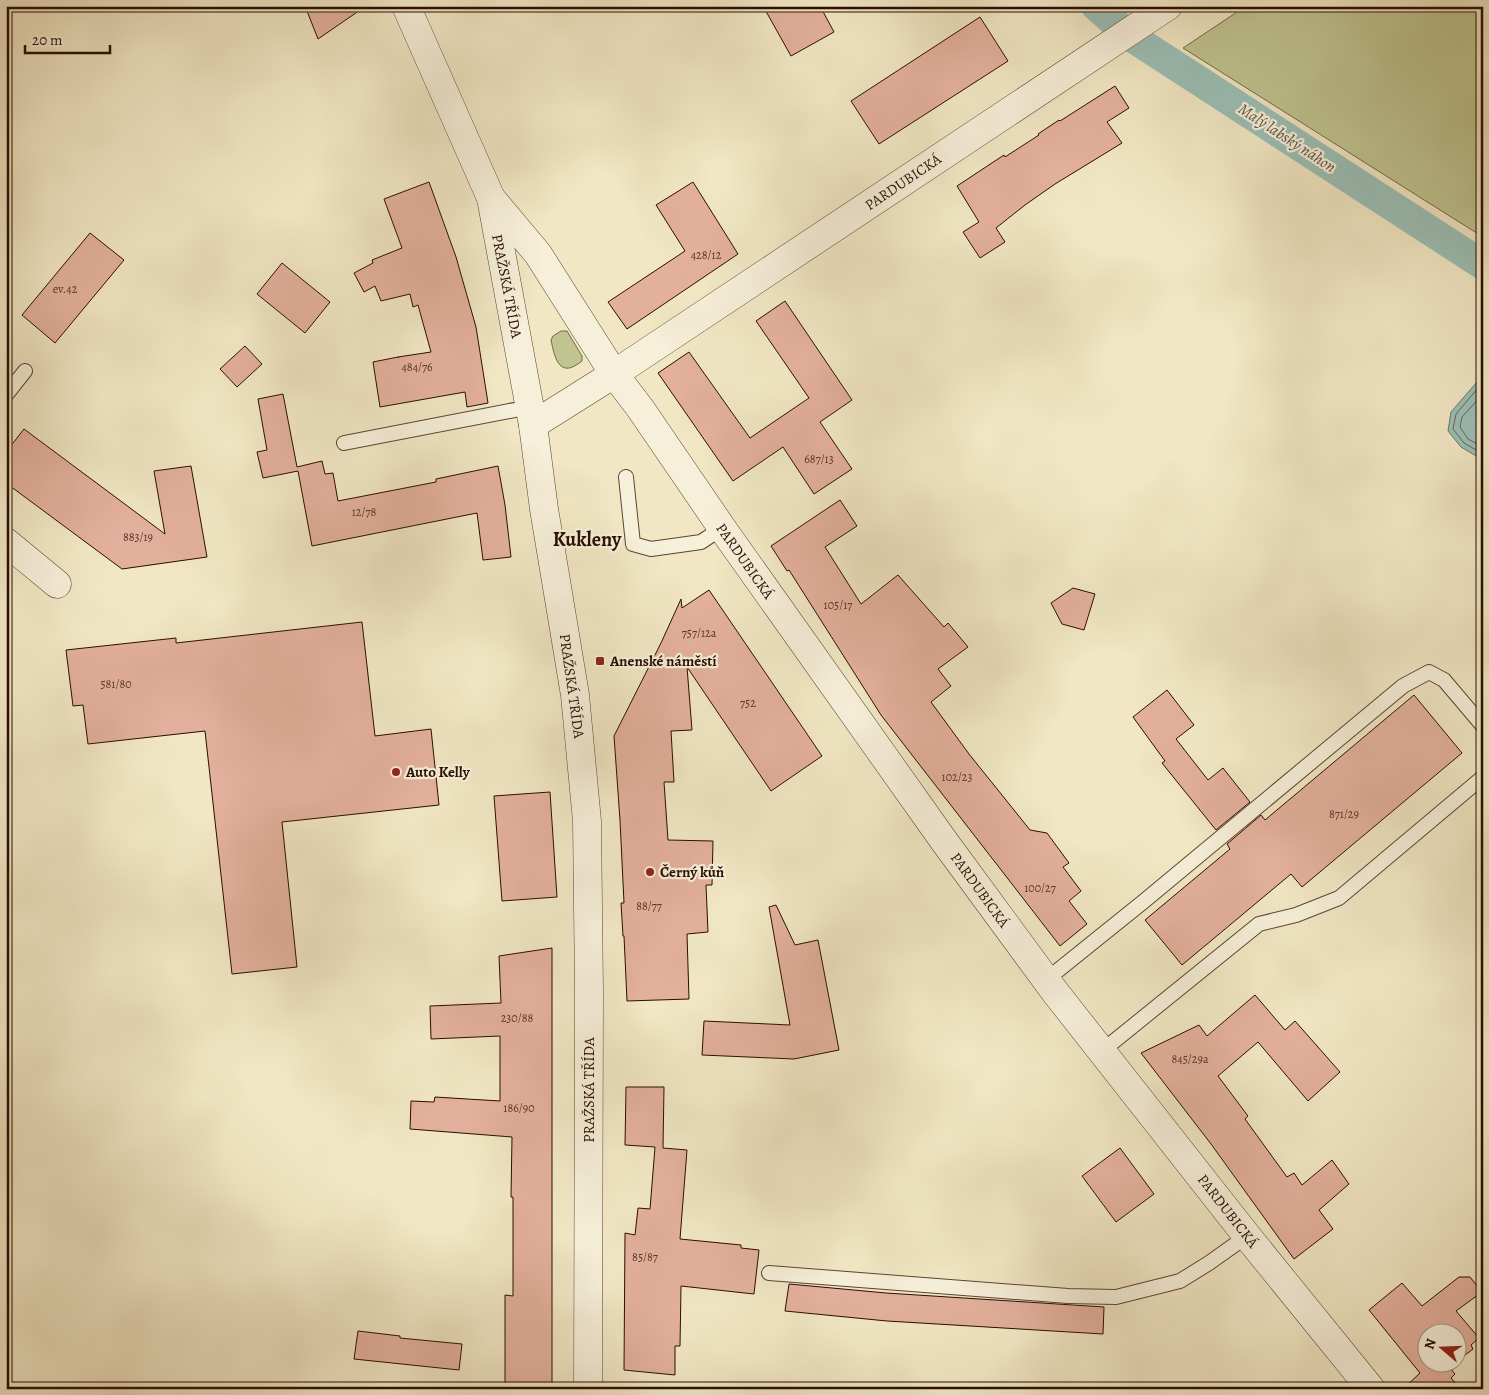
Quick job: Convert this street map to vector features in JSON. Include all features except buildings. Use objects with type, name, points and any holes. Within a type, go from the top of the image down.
[{"type":"street","name":"PRAŽSKÁ TŘÍDA","points":[[406,6],[491,198],[531,416],[544,509],[575,695],[587,820],[589,992],[588,1389]]},
{"type":"street","name":"PARDUBICKÁ","points":[[531,416],[614,374],[1158,13]]},
{"type":"street","name":"PARDUBICKÁ","points":[[491,198],[538,254],[614,374],[640,408],[722,528],[944,840],[1046,980],[1370,1389]]},
{"type":"street","points":[[6,542],[56,584]]},
{"type":"lane","points":[[6,395],[25,371]]},
{"type":"lane","points":[[344,444],[531,416]]},
{"type":"lane","points":[[626,477],[633,544],[651,549],[701,542],[722,528]]},
{"type":"lane","points":[[1046,980],[1403,686],[1429,672],[1444,680],[1483,726]]},
{"type":"lane","points":[[1102,1051],[1259,924],[1296,915],[1339,898],[1483,777]]},
{"type":"lane","points":[[769,1273],[1068,1296],[1116,1297],[1180,1280],[1209,1263],[1247,1236]]},
{"type":"green space","points":[[1246,6],[1483,6],[1483,237],[1183,48]]},
{"type":"green space","points":[[561,331],[567,331],[582,356],[582,361],[575,366],[564,368],[560,365],[554,354],[551,340],[553,336]]},
{"type":"water","points":[[1477,382],[1483,383],[1483,460],[1461,447],[1448,431],[1451,412]]},
{"type":"waterway","name":"Malý labský náhon","points":[[1096,6],[1130,36],[1483,265]]},
{"type":"place","name":"Anenské náměstí","points":[[600,661]]},
{"type":"place","name":"Auto Kelly","points":[[396,772]]},
{"type":"place","name":"Černý kůň","points":[[650,872]]},
{"type":"district","name":"Kukleny","points":[[587,539]]}]
